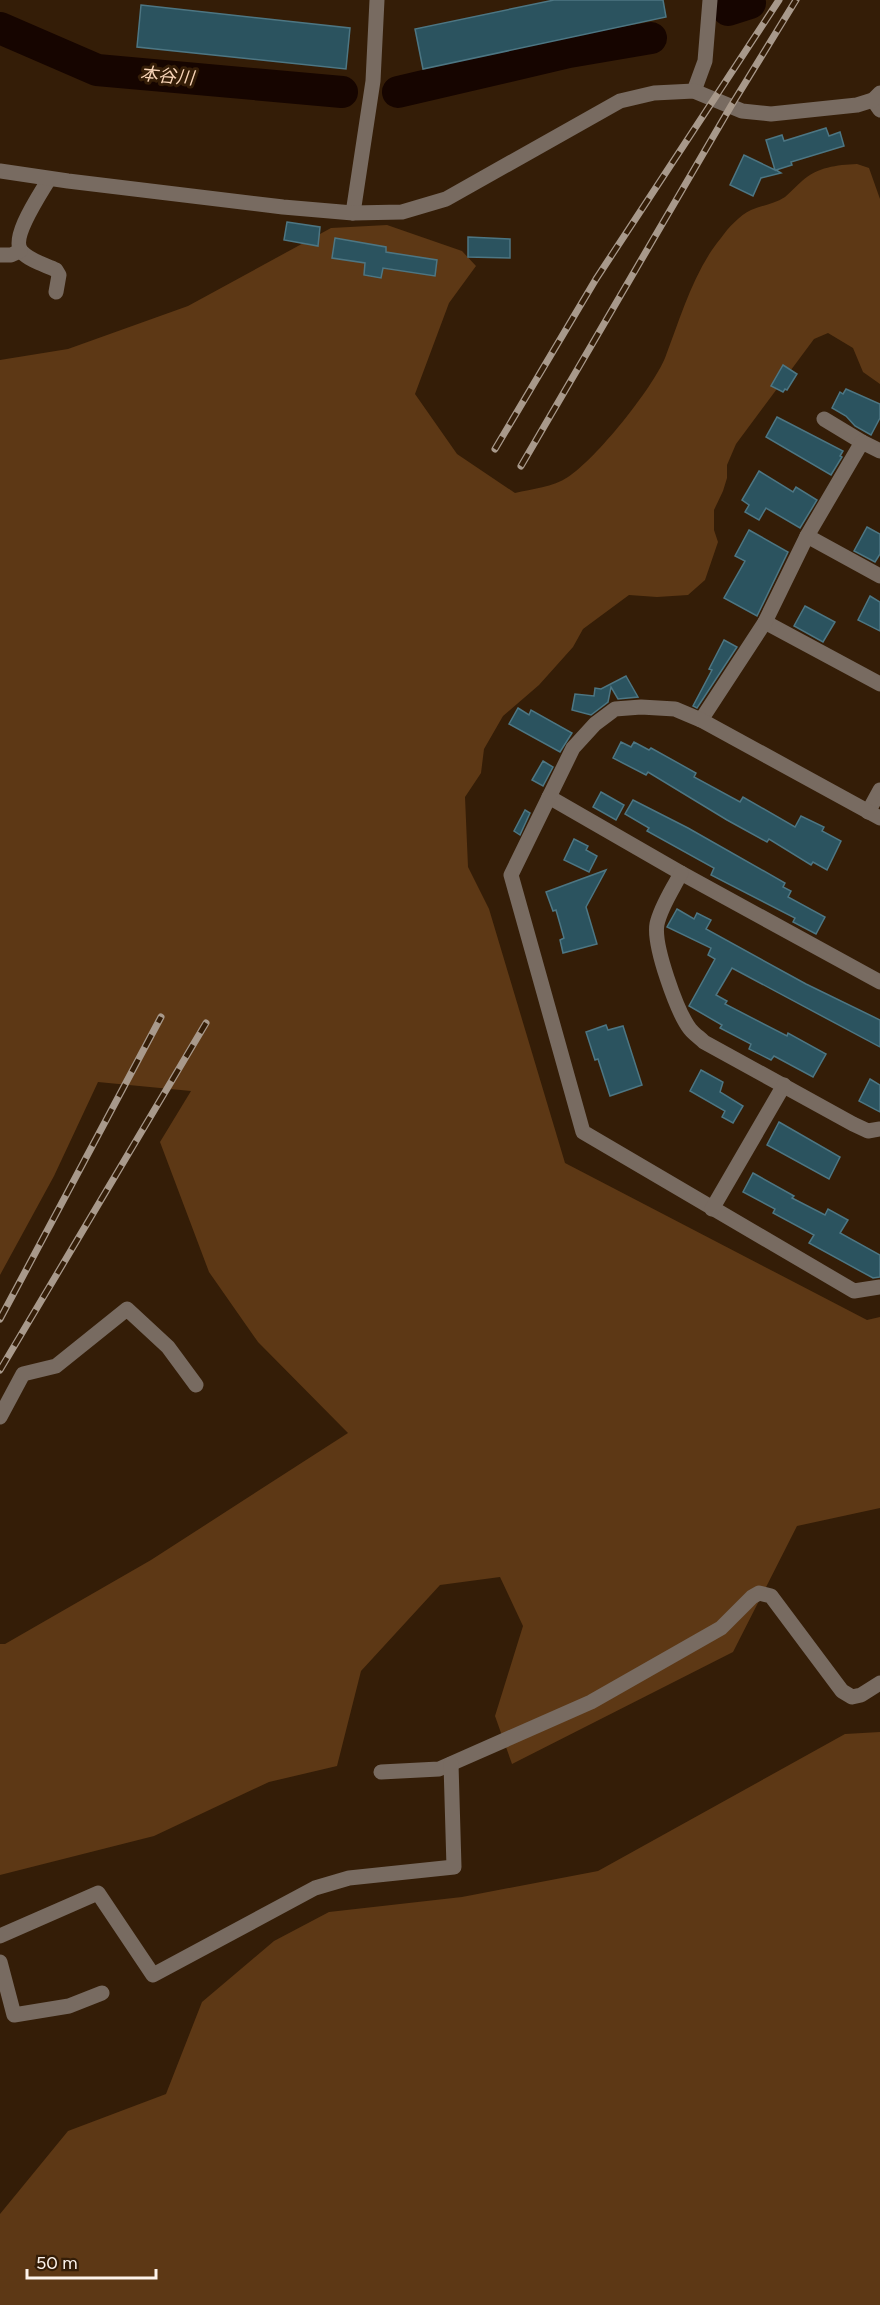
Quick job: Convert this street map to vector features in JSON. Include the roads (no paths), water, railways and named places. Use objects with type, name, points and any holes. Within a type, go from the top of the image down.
[{"type":"street","points":[[353,213],[373,81],[377,0]]},
{"type":"street","points":[[694,91],[705,61],[710,0]]},
{"type":"street","points":[[0,171],[283,207],[353,213],[402,212],[446,199],[620,101],[654,93],[694,91],[742,111],[757,113],[837,108],[878,101]]},
{"type":"street","points":[[49,179],[19,232],[18,246],[20,251],[56,270],[59,274],[56,292]]},
{"type":"street","points":[[0,255],[11,255],[20,251]]},
{"type":"street","points":[[824,419],[880,452]]},
{"type":"street","points":[[701,720],[765,622],[807,536],[862,442]]},
{"type":"street","points":[[807,536],[880,576]]},
{"type":"street","points":[[765,622],[880,684]]},
{"type":"street","points":[[880,790],[874,815],[701,720],[675,709],[641,707],[615,709],[596,724],[573,748],[511,875],[583,1132],[854,1291],[880,1287]]},
{"type":"street","points":[[549,796],[681,873],[880,982]]},
{"type":"street","points":[[681,873],[660,914],[656,933],[666,976],[681,1013],[691,1030],[704,1042],[852,1124],[868,1131],[880,1129]]},
{"type":"street","points":[[712,1209],[784,1085]]},
{"type":"street","points":[[0,1418],[23,1374],[56,1366],[127,1309],[168,1347],[196,1385]]},
{"type":"street","points":[[381,1772],[439,1769],[591,1702],[721,1628],[752,1597],[759,1593],[771,1596],[842,1691],[852,1697],[861,1695],[880,1683]]},
{"type":"street","points":[[0,1936],[98,1893],[153,1975],[315,1888],[349,1878],[454,1867],[451,1764]]},
{"type":"street","points":[[0,1962],[14,2015],[69,2006],[102,1993]]},
{"type":"waterway","name":"本谷川","points":[[728,10],[750,3]]},
{"type":"waterway","name":"本谷川","points":[[0,28],[97,70],[342,92]]},
{"type":"waterway","name":"本谷川","points":[[398,92],[569,52],[651,38]]},
{"type":"railway","points":[[495,449],[596,279],[779,0]]},
{"type":"railway","points":[[521,466],[731,106],[796,0]]},
{"type":"railway","points":[[0,1319],[161,1017]]},
{"type":"railway","points":[[0,1370],[206,1023]]}]
